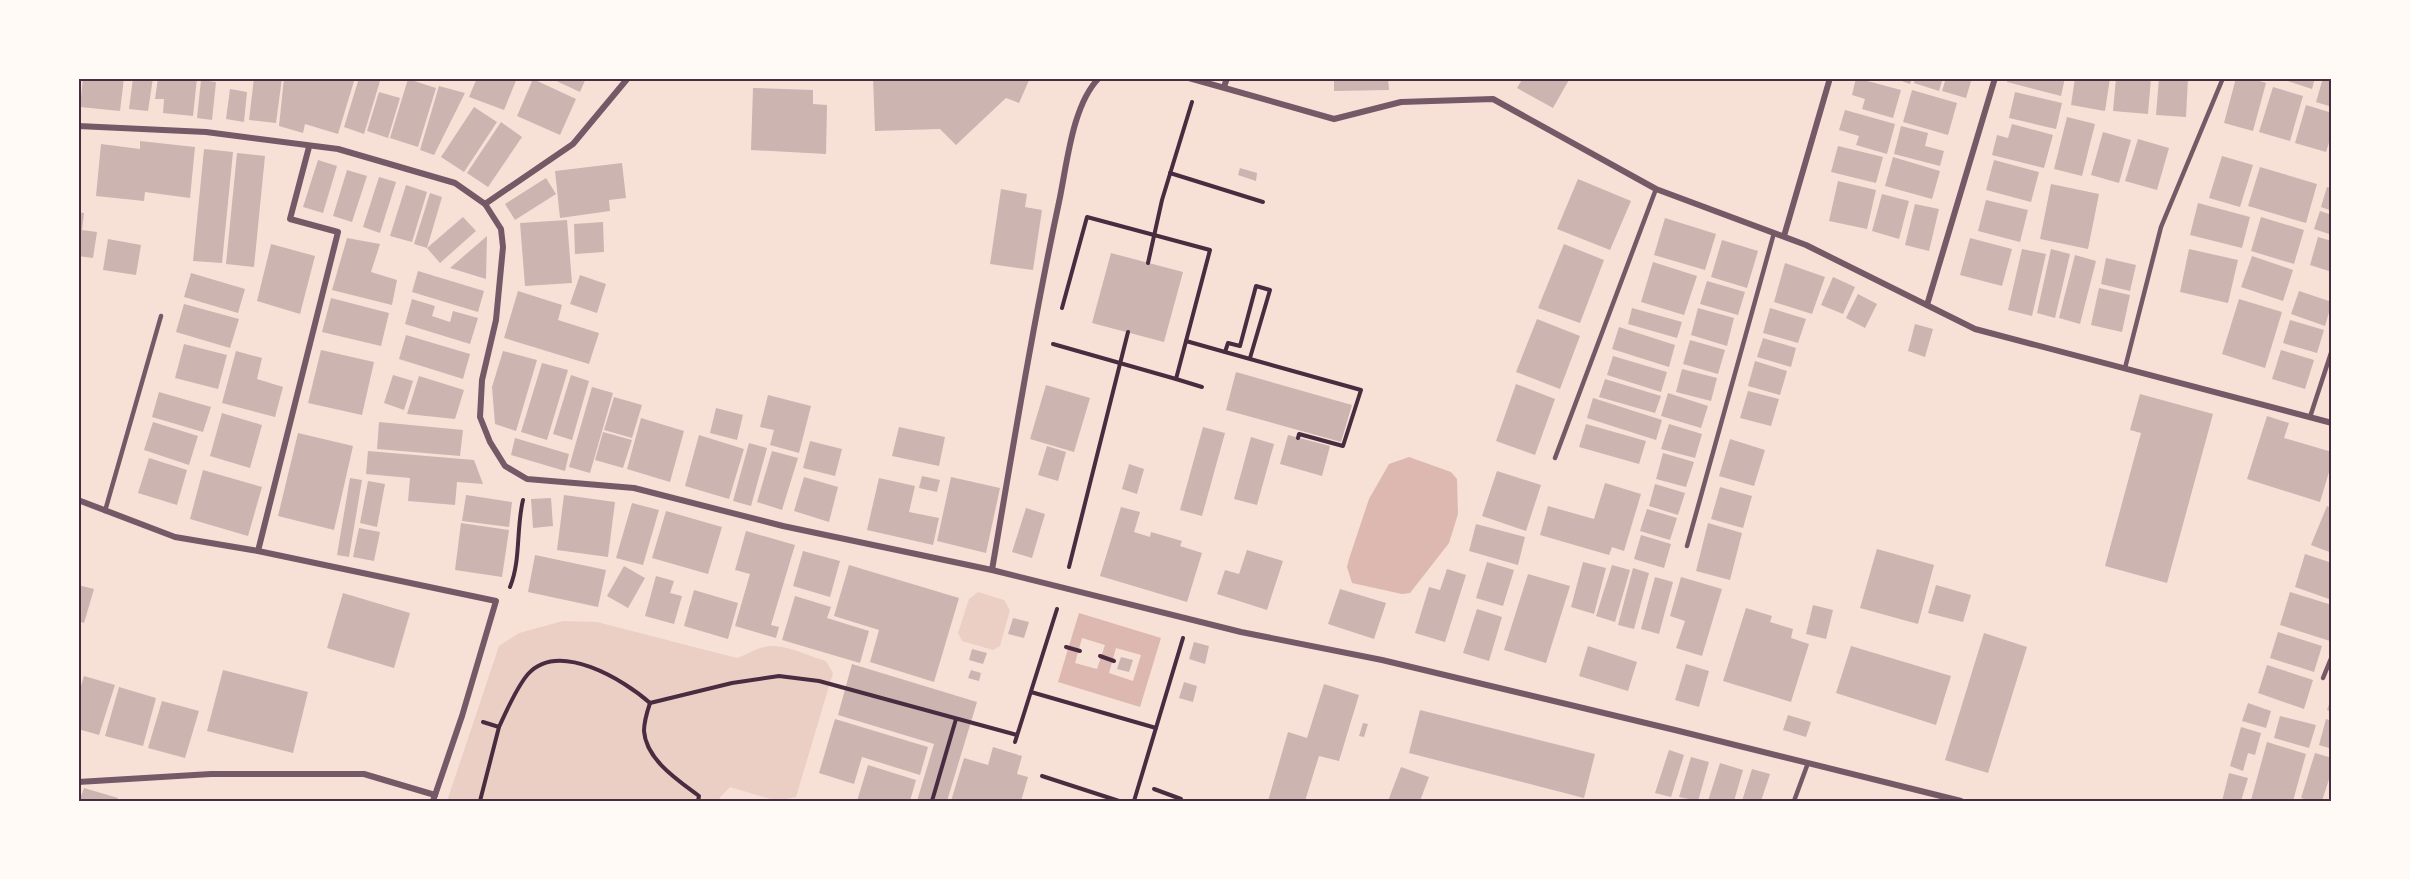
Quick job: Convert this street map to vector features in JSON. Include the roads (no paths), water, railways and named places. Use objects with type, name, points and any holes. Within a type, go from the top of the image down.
[{"type":"street","points":[[485,204],[573,144],[628,78]]},
{"type":"street","points":[[992,570],[1042,282],[1073,137],[1082,102],[1090,87],[1099,78]]},
{"type":"street","points":[[1189,78],[1334,119],[1401,102],[1493,99],[1656,189],[1806,245],[1975,329],[2332,423]]},
{"type":"street","points":[[1224,87],[1227,78]]},
{"type":"street","points":[[1784,236],[1830,78]]},
{"type":"street","points":[[1927,305],[1995,78]]},
{"type":"street","points":[[78,126],[206,132],[338,149],[456,183],[485,204],[501,229],[503,247],[496,320],[482,380],[480,417],[490,442],[505,466],[527,479],[634,488],[795,529],[992,570],[1241,632],[1382,660],[1957,801]]},
{"type":"street","points":[[258,551],[338,231],[290,219],[309,147]]},
{"type":"street","points":[[78,500],[175,537],[258,551],[496,601],[462,716],[434,798],[364,774],[211,774],[78,782]]},
{"type":"lane","points":[[2125,368],[2161,227],[2223,78]]},
{"type":"lane","points":[[1555,458],[1656,189]]},
{"type":"lane","points":[[1687,546],[1774,233]]},
{"type":"lane","points":[[105,511],[162,316]]},
{"type":"lane","points":[[2310,417],[2332,350]]},
{"type":"lane","points":[[2323,678],[2332,656]]},
{"type":"lane","points":[[1794,801],[1808,763]]}]
